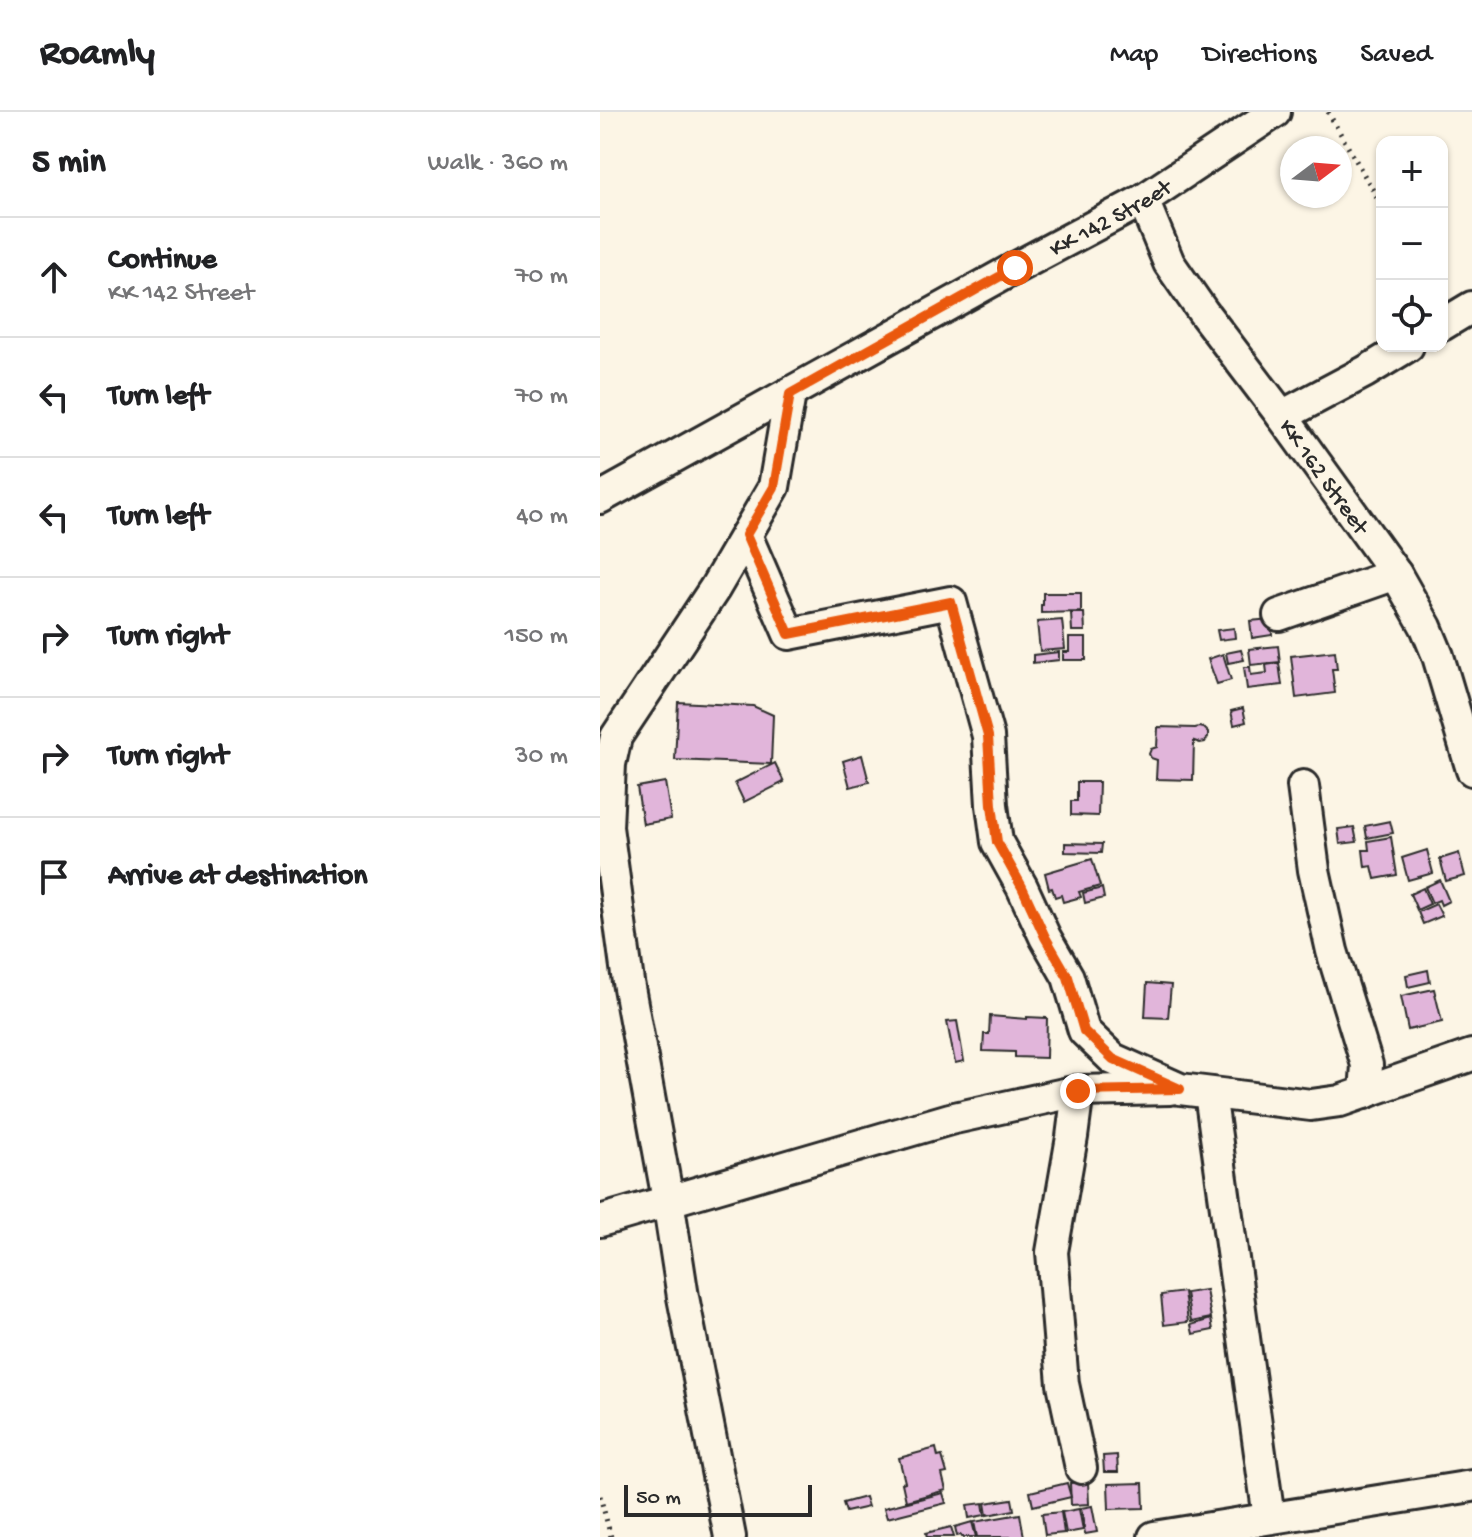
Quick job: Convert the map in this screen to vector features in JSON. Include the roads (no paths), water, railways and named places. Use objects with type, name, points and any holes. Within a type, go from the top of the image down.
[{"type":"street","name":"KK 142 Street","points":[[600,498],[1143,200],[1275,112]]},
{"type":"street","name":"KK 162 Street","points":[[1143,200],[1169,263],[1396,574],[1426,627],[1465,723],[1472,770]]},
{"type":"street","points":[[1448,321],[1472,307]]},
{"type":"street","points":[[1282,416],[1398,352]]},
{"type":"street","points":[[730,1537],[683,1297],[628,982],[607,827],[605,766],[616,737],[715,588],[774,487],[790,394]]},
{"type":"street","points":[[746,535],[789,634],[951,602],[988,736],[997,842],[1068,977],[1084,1031],[1113,1059],[1195,1091]]},
{"type":"street","points":[[1279,615],[1396,574]]},
{"type":"street","points":[[1303,786],[1314,870],[1332,951],[1367,1065],[1365,1093]]},
{"type":"street","points":[[600,1221],[950,1119],[1078,1091],[1195,1091],[1311,1105],[1340,1101],[1472,1055]]},
{"type":"street","points":[[1078,1091],[1052,1252],[1063,1384],[1081,1468]]},
{"type":"street","points":[[1195,1091],[1260,1525]]},
{"type":"street","points":[[1154,1537],[1260,1525],[1472,1486]]}]
